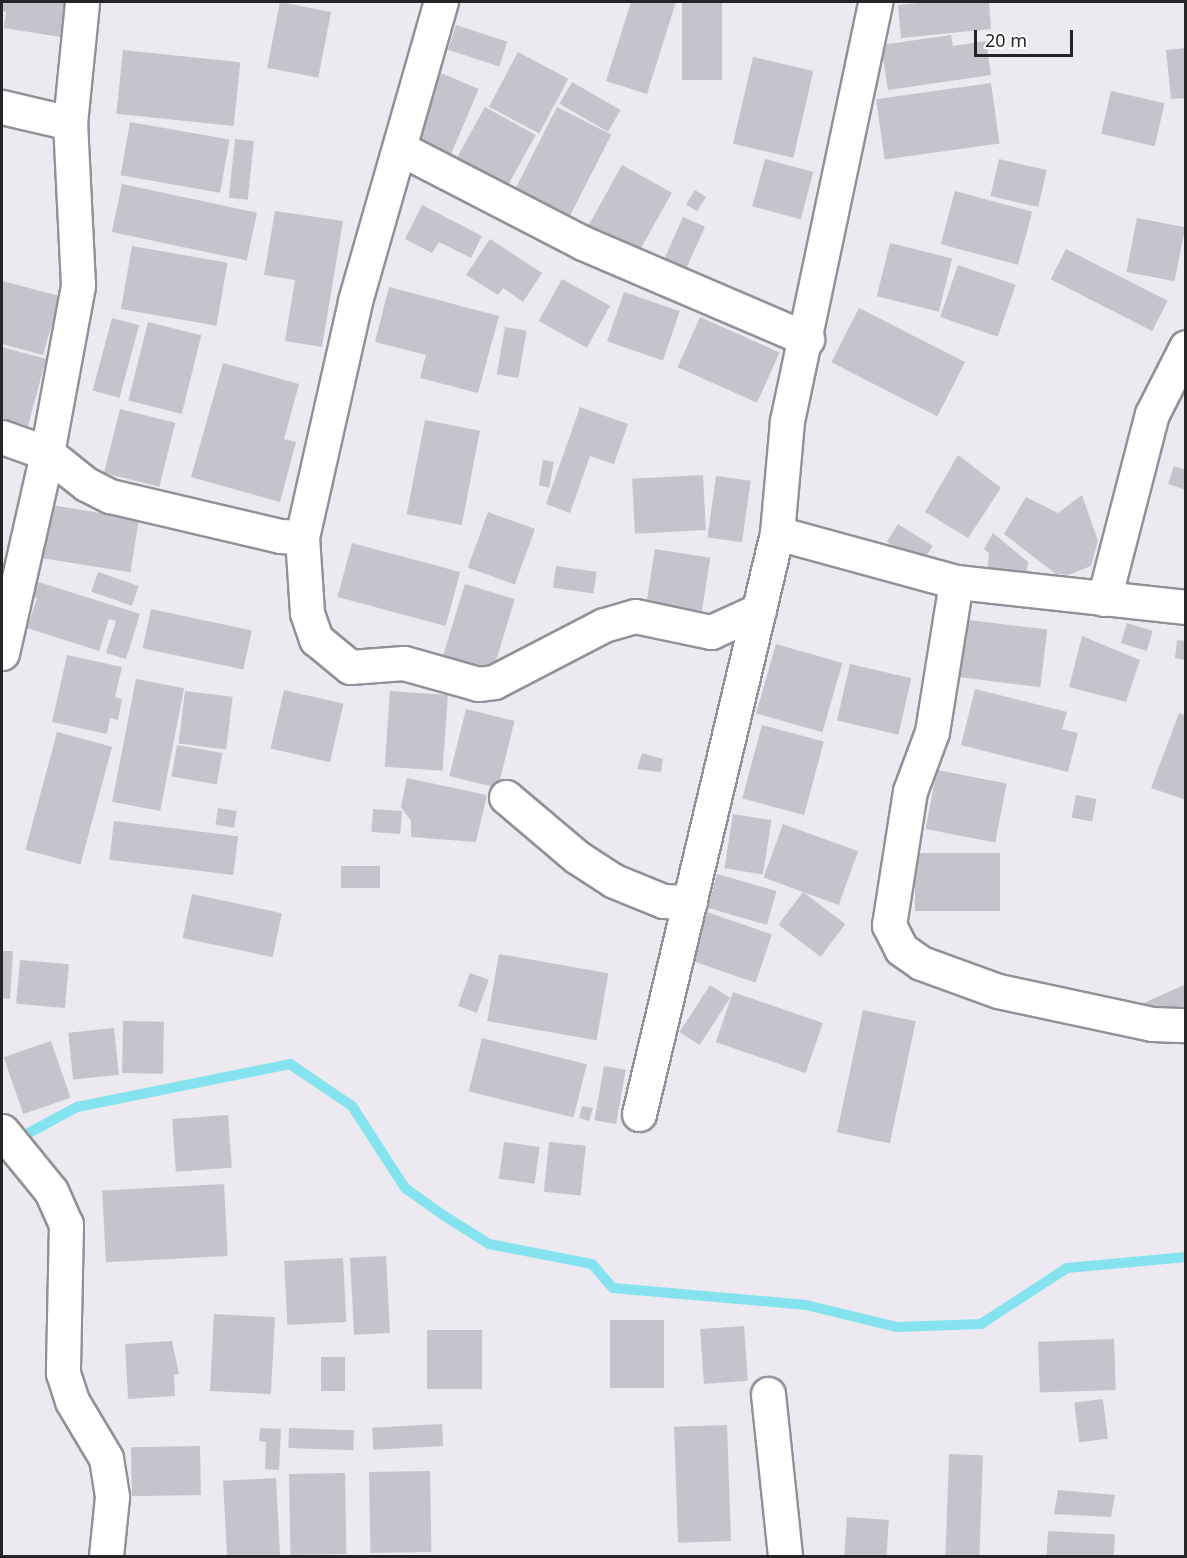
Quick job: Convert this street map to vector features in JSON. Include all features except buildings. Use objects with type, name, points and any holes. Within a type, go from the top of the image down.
[{"type":"street","points":[[2,653],[47,453],[78,285],[70,123],[82,2]]},
{"type":"street","points":[[441,2],[356,301],[302,537],[307,613],[316,639],[350,667],[404,663],[478,684],[494,682],[604,625],[634,616],[711,632],[759,610]]},
{"type":"street","points":[[639,1114],[777,533],[788,421],[807,339],[875,2]]},
{"type":"street","points":[[2,107],[70,123]]},
{"type":"street","points":[[401,149],[583,243],[807,339]]},
{"type":"street","points":[[1104,599],[1152,414],[1185,347]]},
{"type":"street","points":[[2,437],[47,453],[87,484],[110,496],[280,536],[302,537]]},
{"type":"street","points":[[777,533],[956,582],[1185,607]]},
{"type":"street","points":[[956,582],[932,732],[910,791],[889,925],[901,949],[921,963],[998,991],[1152,1024],[1185,1025]]},
{"type":"street","points":[[506,797],[614,881],[663,901],[690,902]]},
{"type":"street","points":[[2,1131],[51,1191],[66,1224],[63,1372],[72,1401],[106,1458],[112,1497],[106,1557]]},
{"type":"street","points":[[768,1394],[785,1557]]},
{"type":"waterway","points":[[14,1141],[77,1107],[290,1064],[352,1106],[405,1188],[443,1215],[489,1244],[592,1264],[613,1288],[806,1305],[897,1327],[981,1324],[1067,1268],[1186,1257]]}]
